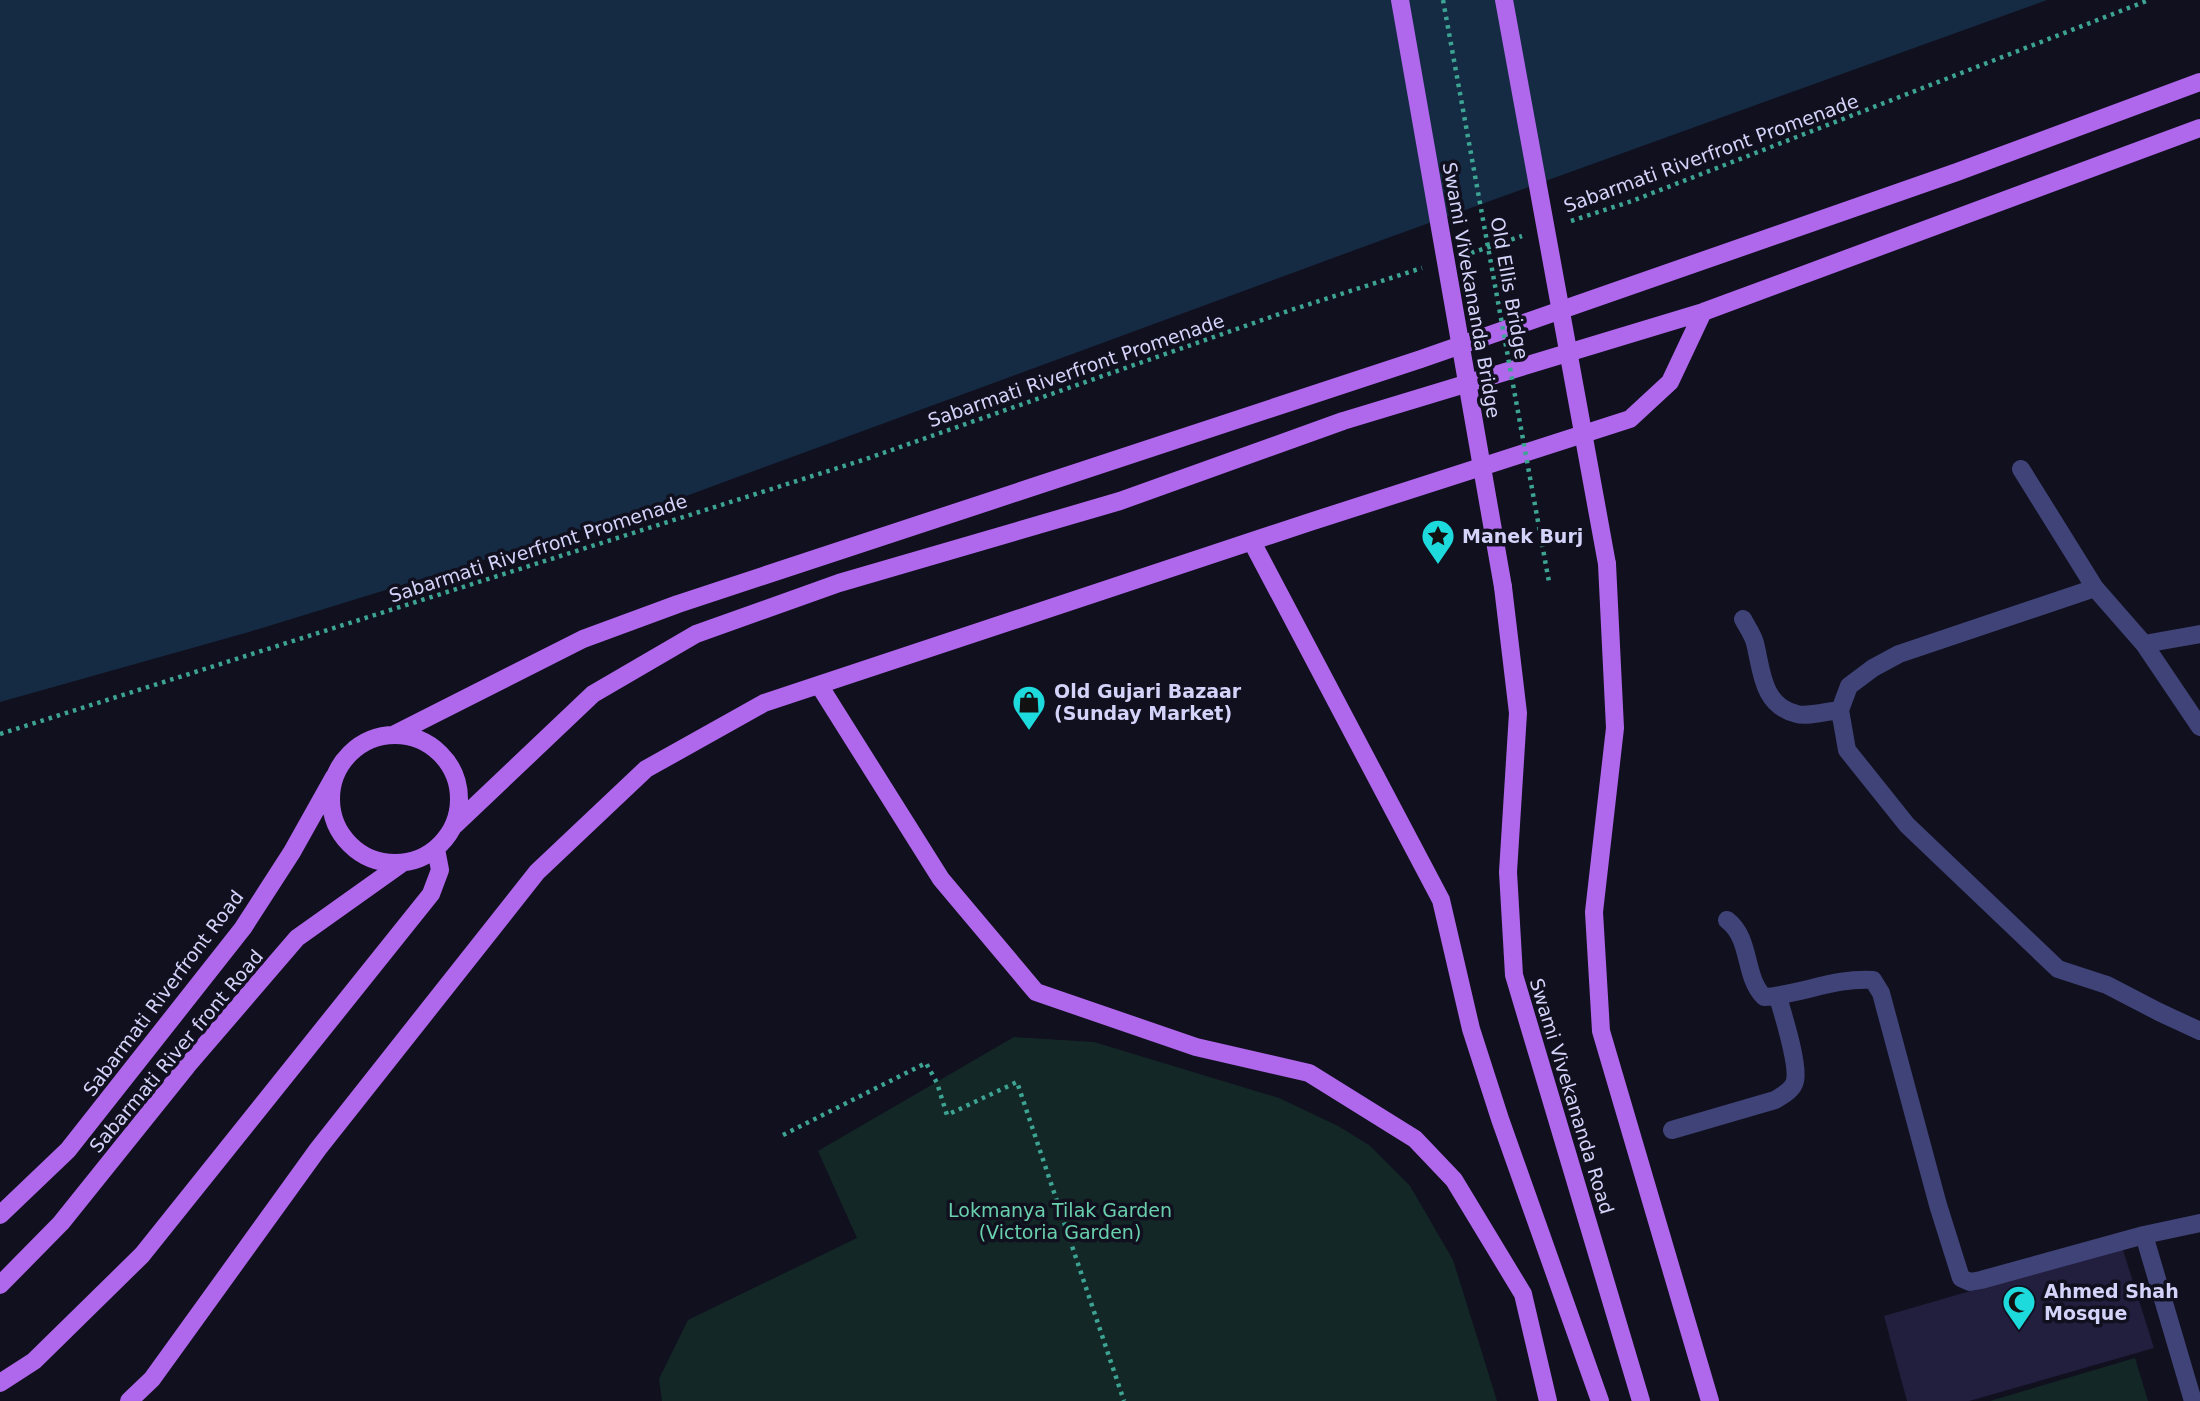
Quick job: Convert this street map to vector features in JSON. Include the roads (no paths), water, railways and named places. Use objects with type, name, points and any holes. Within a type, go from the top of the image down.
[{"type":"main road","name":"Swami Vivekananda Bridge","points":[[1400,0],[1503,587]]},
{"type":"main road","points":[[1504,0],[1607,564],[1615,729],[1594,912],[1601,1031],[1710,1401]]},
{"type":"main road","points":[[2200,82],[1957,172],[1422,359],[678,604],[583,639],[395,734],[358,746],[334,777],[331,809],[344,839],[369,859],[401,864],[436,849],[455,825],[593,694],[696,634],[839,583],[1120,500],[1343,421],[1703,312],[2200,128]]},
{"type":"main road","points":[[130,1401],[152,1379],[318,1149],[537,872],[646,769],[764,703],[1630,419],[1670,383],[1703,312]]},
{"type":"main road","points":[[1252,542],[1441,900],[1471,1029],[1600,1401]]},
{"type":"main road","name":"Swami Vivekananda Road","points":[[1503,587],[1518,713],[1508,872],[1514,975],[1642,1401]]},
{"type":"main road","points":[[819,685],[941,878],[1035,992],[1196,1047],[1309,1073],[1415,1139],[1454,1180],[1523,1294],[1548,1401]]},
{"type":"main road","points":[[395,734],[426,741],[449,763],[460,794],[455,825]]},
{"type":"main road","name":"Sabarmati Riverfront Road","points":[[0,1215],[68,1150],[243,928],[292,852],[334,777]]},
{"type":"main road","points":[[0,1383],[34,1361],[142,1255],[432,894],[439,870],[436,849]]},
{"type":"main road","name":"Sabarmati River front Road","points":[[0,1284],[61,1223],[187,1066],[297,938],[401,864]]},
{"type":"street","points":[[2021,469],[2095,588],[2144,644],[2200,727]]},
{"type":"street","points":[[2095,588],[1899,654],[1873,668],[1849,686],[1840,710],[1847,750],[1907,825],[2058,970],[2107,985],[2200,1031]]},
{"type":"street","points":[[1743,619],[1755,641],[1759,668],[1766,689],[1777,704],[1798,715],[1840,710]]},
{"type":"street","points":[[2144,644],[2200,634]]},
{"type":"street","points":[[1727,920],[1735,926],[1741,937],[1756,990],[1763,997],[1778,997],[1857,979],[1873,980],[1881,993],[1937,1205],[1961,1278],[1970,1282],[1981,1280],[2200,1223]]},
{"type":"street","points":[[1672,1130],[1775,1100],[1787,1093],[1795,1083],[1796,1068],[1778,997]]},
{"type":"street","points":[[2144,1236],[2193,1401]]},
{"type":"water","points":[[0,0],[2047,0],[1382,240],[659,506],[249,632],[0,702]]},
{"type":"place","name":"Manek Burj","points":[[1438,566]]},
{"type":"place","name":"Old Gujari Bazaar (Sunday Market)","points":[[1029,732]]},
{"type":"place","name":"Ahmed Shah Mosque","points":[[2019,1332]]},
{"type":"park label","name":"Lokmanya Tilak Garden (Victoria Garden)","points":[[1060,1221]]}]
